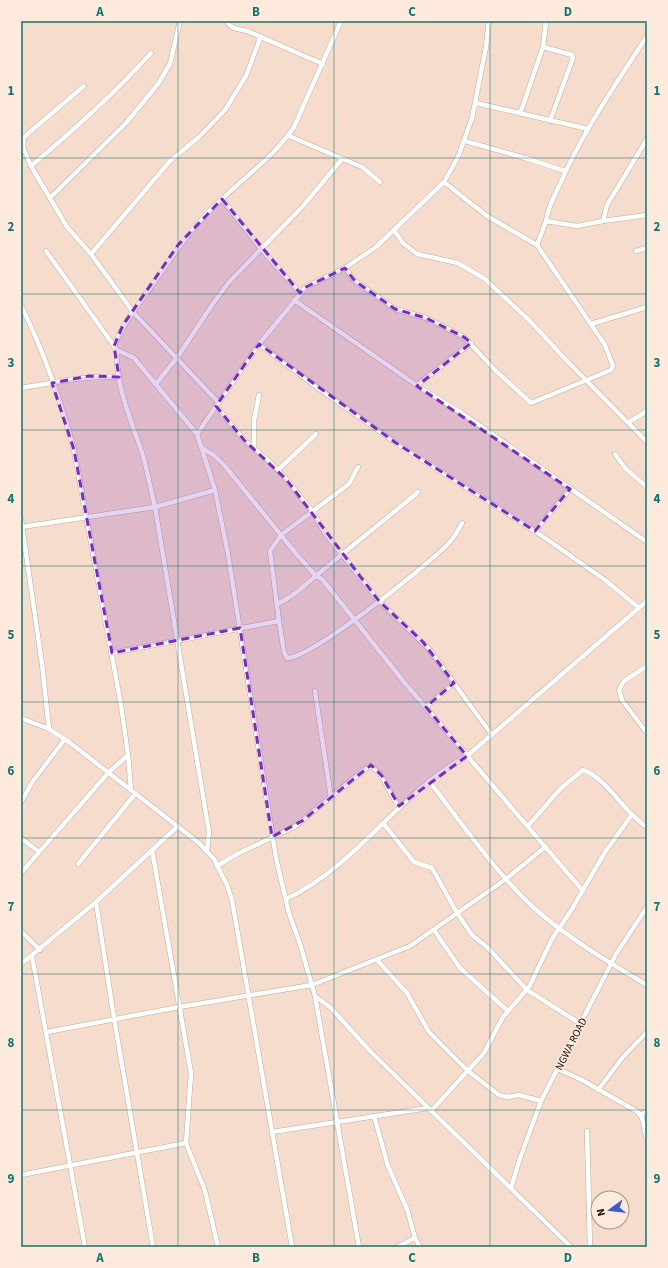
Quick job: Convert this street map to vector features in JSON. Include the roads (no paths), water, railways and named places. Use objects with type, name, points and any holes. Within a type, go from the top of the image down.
[{"type":"street","points":[[50,198],[126,123],[158,84],[170,64],[180,21]]},
{"type":"street","points":[[227,21],[230,26],[247,30],[323,64]]},
{"type":"street","points":[[207,850],[209,832],[154,507],[144,459],[119,377],[115,348],[123,326],[178,245],[222,199],[275,152],[289,136],[323,64],[341,21]]},
{"type":"street","points":[[198,434],[217,404],[260,344],[306,286],[345,268],[376,247],[444,182],[465,141],[476,103],[489,21]]},
{"type":"street","points":[[520,114],[543,47],[546,21]]},
{"type":"street","points":[[92,254],[170,161],[199,137],[225,110],[246,76],[261,36]]},
{"type":"street","points":[[537,245],[546,221],[548,209],[565,172],[588,129],[647,36]]},
{"type":"street","points":[[543,47],[569,54],[573,58],[550,121]]},
{"type":"street","points":[[31,166],[80,125],[126,81],[151,53]]},
{"type":"street","points":[[84,86],[24,136],[23,148],[31,166],[67,227],[92,254],[133,312],[217,404],[236,432],[278,470],[312,511],[325,533],[379,600],[412,634],[423,642],[492,735]]},
{"type":"street","points":[[476,103],[588,129]]},
{"type":"street","points":[[289,136],[362,167],[380,182]]},
{"type":"street","points":[[602,221],[607,205],[647,139]]},
{"type":"street","points":[[465,141],[525,158],[565,172]]},
{"type":"street","points":[[156,384],[229,282],[262,250],[303,206],[342,159]]},
{"type":"street","points":[[345,268],[355,281],[400,312],[426,318],[457,333],[471,343],[495,370],[532,402],[587,381],[613,368],[604,345],[537,245],[487,216],[444,182]]},
{"type":"street","points":[[222,199],[262,250],[300,294]]},
{"type":"street","points":[[546,221],[577,226],[647,215]]},
{"type":"street","points":[[394,230],[404,243],[417,254],[458,263],[485,279],[530,321],[647,442]]},
{"type":"street","points":[[636,251],[647,248]]},
{"type":"street","points":[[46,251],[115,348],[134,358],[198,434],[215,490],[228,554],[272,837],[286,899],[315,996],[338,1122],[358,1247]]},
{"type":"street","points":[[294,300],[417,386],[462,413],[647,542]]},
{"type":"street","points":[[21,305],[35,336],[74,450],[112,653],[128,756],[131,789]]},
{"type":"street","points":[[591,324],[647,307]]},
{"type":"street","points":[[417,386],[471,343]]},
{"type":"street","points":[[260,344],[318,388],[396,443],[535,531],[605,580],[639,608]]},
{"type":"street","points":[[21,388],[89,376],[119,377]]},
{"type":"street","points":[[254,448],[254,420],[259,395]]},
{"type":"street","points":[[629,422],[647,411]]},
{"type":"street","points":[[278,470],[316,434]]},
{"type":"street","points":[[202,448],[215,456],[224,465],[316,576],[322,579],[404,682],[528,826],[544,848],[583,891]]},
{"type":"street","points":[[615,454],[625,468],[647,487]]},
{"type":"street","points":[[358,467],[349,484],[281,535],[270,551],[279,621],[286,656],[290,658],[318,645],[354,619],[443,549],[453,538],[462,523]]},
{"type":"street","points":[[535,531],[570,489]]},
{"type":"street","points":[[22,526],[154,507],[215,490]]},
{"type":"street","points":[[277,604],[298,593],[316,576],[418,492]]},
{"type":"street","points":[[21,519],[42,664],[48,729]]},
{"type":"street","points":[[286,899],[309,886],[329,872],[383,823],[399,806],[429,782],[467,756],[647,602]]},
{"type":"street","points":[[112,653],[279,621]]},
{"type":"street","points":[[647,666],[624,681],[618,690],[622,700],[647,733]]},
{"type":"street","points":[[426,707],[454,683]]},
{"type":"street","points":[[316,692],[331,798]]},
{"type":"street","points":[[21,718],[48,729],[65,739],[109,772],[207,850],[218,866],[232,900],[292,1247]]},
{"type":"street","points":[[21,802],[33,781],[65,739]]},
{"type":"street","points":[[21,873],[109,772],[128,756]]},
{"type":"street","points":[[218,866],[239,853],[294,827],[370,766],[382,776],[391,796],[399,806]]},
{"type":"street","points":[[528,826],[557,792],[583,770],[612,793],[631,816],[647,827]]},
{"type":"street","points":[[429,782],[506,879],[534,908],[559,929],[611,964],[647,985]]},
{"type":"street","points":[[78,864],[136,793]]},
{"type":"street","points":[[272,1132],[374,1116],[430,1110],[468,1071],[488,1047],[497,1027],[508,1011],[532,983],[552,939],[583,891],[605,852],[631,816]]},
{"type":"street","points":[[383,823],[414,862],[432,868],[457,914],[472,935],[488,948],[527,990],[581,1024]]},
{"type":"street","points":[[21,964],[40,950],[96,902],[178,826]]},
{"type":"street","points":[[21,838],[40,852]]},
{"type":"street","points":[[47,1032],[114,1018],[312,986],[410,946],[506,879],[544,848]]},
{"type":"street","points":[[152,850],[192,1080],[186,1143],[205,1191],[218,1247]]},
{"type":"street","points":[[96,902],[136,1154],[153,1247]]},
{"type":"street","name":"NGWA ROAD","points":[[511,1188],[518,1161],[541,1101],[611,964],[647,907]]},
{"type":"street","points":[[434,930],[460,968],[508,1011]]},
{"type":"street","points":[[21,931],[40,950]]},
{"type":"street","points":[[32,956],[47,1032],[84,1247]]},
{"type":"street","points":[[378,960],[407,993],[428,1032],[468,1071],[499,1095],[508,1097],[519,1095],[541,1101]]},
{"type":"street","points":[[315,996],[331,1008],[370,1051],[570,1247]]},
{"type":"street","points":[[598,1090],[623,1057],[647,1032]]},
{"type":"street","points":[[558,1069],[641,1115],[647,1139]]},
{"type":"street","points":[[641,1115],[647,1111]]},
{"type":"street","points":[[374,1116],[388,1166],[407,1209],[415,1238],[420,1247]]},
{"type":"street","points":[[587,1131],[590,1247]]},
{"type":"street","points":[[21,1175],[136,1154],[186,1143]]},
{"type":"street","points":[[397,1247],[415,1238]]}]
